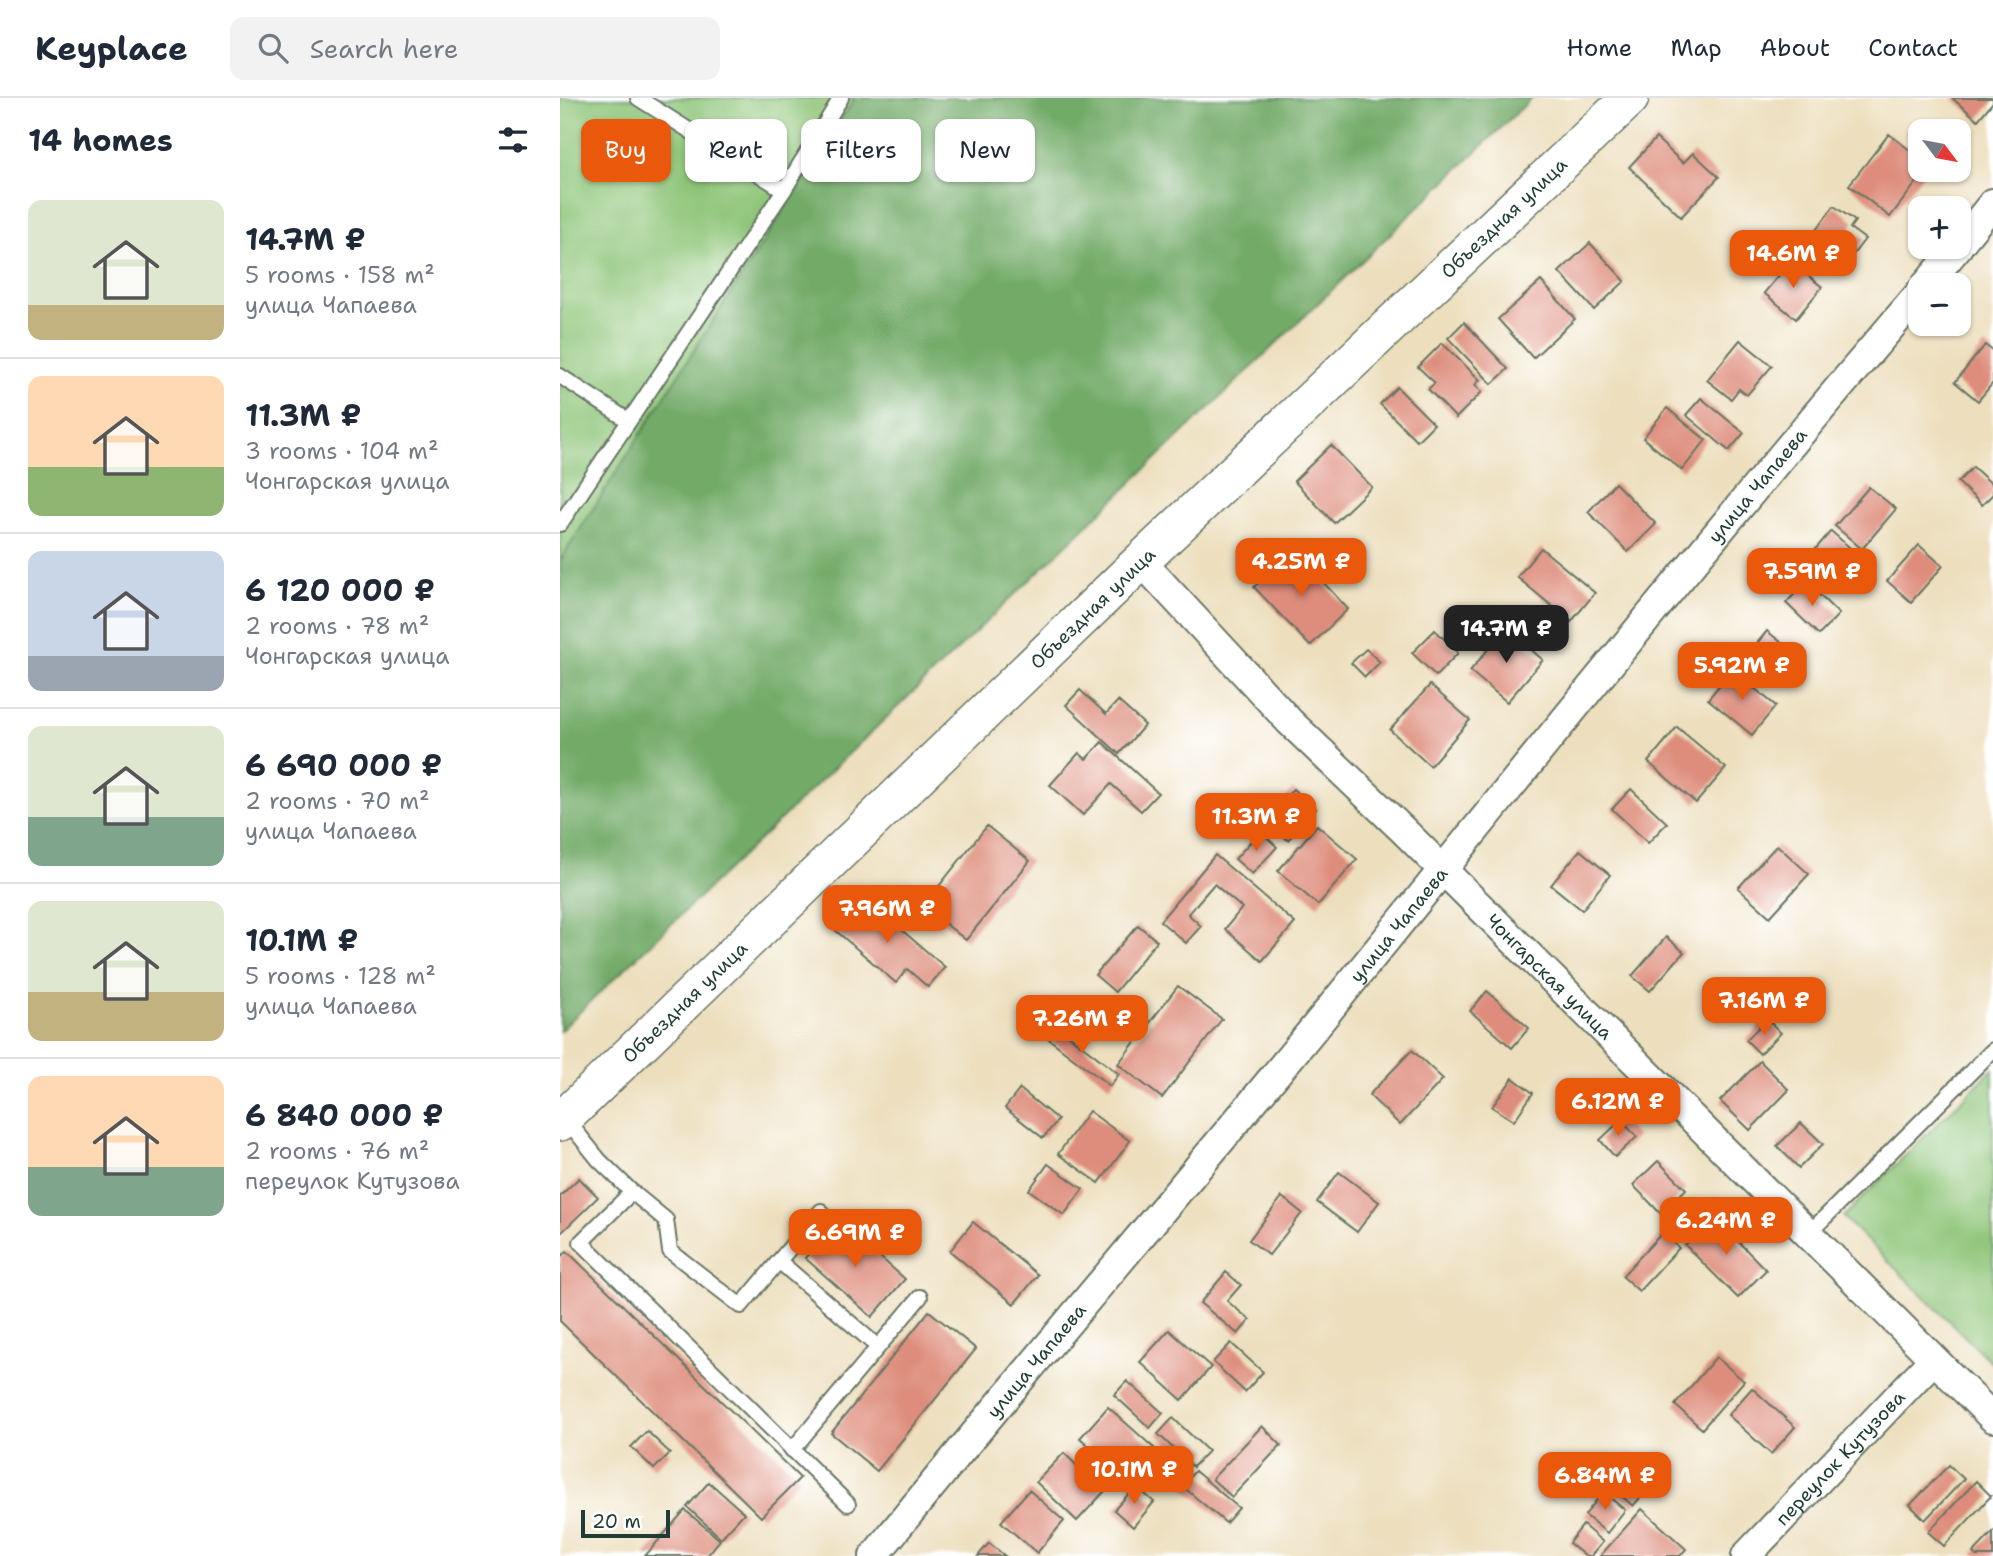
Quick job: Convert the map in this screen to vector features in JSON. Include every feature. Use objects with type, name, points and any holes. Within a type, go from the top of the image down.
[{"type":"street","name":"Объездная улица","points":[[562,1120],[1141,561],[1630,98]]},
{"type":"street","points":[[1971,230],[1993,203]]},
{"type":"street","points":[[1936,273],[1947,259]]},
{"type":"street","name":"улица Чапаева","points":[[874,1556],[1019,1378],[1321,1020],[1777,458],[1908,307]]},
{"type":"street","name":"Чонгарская улица","points":[[1141,561],[1290,722],[1993,1418]]},
{"type":"street","name":"переулок Кутузова","points":[[1746,1556],[1933,1360]]},
{"type":"lane","points":[[638,98],[784,190]]},
{"type":"lane","points":[[560,524],[784,190],[841,98]]},
{"type":"lane","points":[[560,376],[629,421]]},
{"type":"lane","points":[[1808,1234],[1993,1050]]},
{"type":"lane","points":[[562,1120],[632,1192],[666,1220],[670,1251],[741,1306],[821,1211]]},
{"type":"lane","points":[[632,1192],[580,1242],[848,1504]]},
{"type":"lane","points":[[780,1262],[878,1348]]},
{"type":"lane","points":[[792,1450],[920,1297]]},
{"type":"green space","points":[[560,98],[855,98],[842,119],[801,119],[801,182],[560,561]]},
{"type":"green space","points":[[855,98],[1532,98],[560,1031],[560,561],[801,182],[921,182],[921,119],[842,119]]},
{"type":"green space","points":[[1993,1069],[1993,1364],[1843,1217]]},
{"type":"building","points":[[1952,98],[1993,98],[1993,102],[1978,120]]},
{"type":"building","points":[[1889,134],[1908,149],[1908,182],[1917,182],[1890,217],[1849,185]]},
{"type":"building","points":[[1656,138],[1683,163],[1693,153],[1719,177],[1681,217],[1629,167]]},
{"type":"building","points":[[1834,206],[1855,221],[1850,228],[1865,239],[1839,273],[1828,265],[1822,273],[1798,254]]},
{"type":"building","points":[[1590,243],[1625,281],[1594,310],[1559,272]]},
{"type":"building","points":[[1791,261],[1822,287],[1796,319],[1764,293]]},
{"type":"building","points":[[1541,281],[1575,319],[1533,358],[1498,319]]},
{"type":"building","points":[[1464,322],[1508,369],[1492,384],[1448,338]]},
{"type":"building","points":[[1740,340],[1772,366],[1747,395],[1739,389],[1731,399],[1707,380]]},
{"type":"building","points":[[1442,343],[1480,380],[1475,385],[1482,392],[1456,418],[1428,389],[1435,383],[1418,367]]},
{"type":"building","points":[[1985,345],[1993,351],[1993,383],[1978,401],[1955,382]]},
{"type":"building","points":[[1397,387],[1434,424],[1417,441],[1380,404]]},
{"type":"building","points":[[1701,398],[1744,433],[1729,451],[1686,415]]},
{"type":"building","points":[[1667,408],[1706,440],[1682,470],[1643,438]]},
{"type":"building","points":[[1331,445],[1372,487],[1334,523],[1294,481]]},
{"type":"building","points":[[1973,467],[1993,485],[1993,494],[1982,505],[1958,482]]},
{"type":"building","points":[[1615,483],[1656,524],[1628,552],[1588,512]]},
{"type":"building","points":[[1869,487],[1896,509],[1862,549],[1835,526]]},
{"type":"building","points":[[1831,531],[1858,555],[1838,577],[1812,553]]},
{"type":"building","points":[[1919,545],[1943,566],[1911,602],[1887,581]]},
{"type":"building","points":[[1541,548],[1595,593],[1571,622],[1517,577]]},
{"type":"building","points":[[1293,550],[1348,609],[1310,646],[1254,587]]},
{"type":"building","points":[[1806,582],[1839,614],[1819,635],[1786,603]]},
{"type":"building","points":[[1506,628],[1543,660],[1507,702],[1470,671]]},
{"type":"building","points":[[1435,630],[1458,653],[1436,676],[1412,653]]},
{"type":"building","points":[[1767,631],[1787,647],[1764,676],[1744,659]]},
{"type":"building","points":[[1366,649],[1380,662],[1365,677],[1351,663]]},
{"type":"building","points":[[1732,670],[1776,706],[1752,735],[1708,699]]},
{"type":"building","points":[[1430,685],[1470,720],[1430,766],[1390,730]]},
{"type":"building","points":[[1080,690],[1106,714],[1118,701],[1145,725],[1119,754],[1066,705]]},
{"type":"building","points":[[1677,727],[1726,768],[1696,803],[1648,762]]},
{"type":"building","points":[[1102,742],[1158,793],[1141,811],[1111,784],[1083,815],[1050,785],[1079,753],[1086,759]]},
{"type":"building","points":[[1293,789],[1316,809],[1288,840],[1266,821]]},
{"type":"building","points":[[1631,789],[1667,823],[1648,843],[1612,809]]},
{"type":"building","points":[[1317,825],[1357,859],[1318,905],[1278,871]]},
{"type":"building","points":[[987,826],[1030,861],[966,940],[923,906]]},
{"type":"building","points":[[1260,831],[1277,847],[1252,874],[1235,859]]},
{"type":"building","points":[[1777,845],[1809,874],[1770,917],[1738,888]]},
{"type":"building","points":[[1580,850],[1610,875],[1582,910],[1551,885]]},
{"type":"building","points":[[1215,855],[1295,923],[1262,961],[1225,929],[1242,908],[1214,884],[1188,914],[1201,926],[1186,943],[1160,921]]},
{"type":"building","points":[[863,897],[945,967],[928,987],[907,969],[896,983],[835,930]]},
{"type":"building","points":[[1138,925],[1157,941],[1115,992],[1095,975]]},
{"type":"building","points":[[1666,937],[1684,952],[1650,991],[1632,976]]},
{"type":"building","points":[[1178,986],[1222,1019],[1162,1098],[1118,1064]]},
{"type":"building","points":[[1487,991],[1529,1028],[1512,1048],[1470,1011]]},
{"type":"building","points":[[1767,1019],[1781,1033],[1760,1054],[1746,1040]]},
{"type":"building","points":[[1054,1024],[1119,1074],[1110,1086],[1045,1036]]},
{"type":"building","points":[[1412,1050],[1443,1079],[1400,1125],[1369,1095]]},
{"type":"building","points":[[1760,1061],[1789,1090],[1750,1130],[1720,1101]]},
{"type":"building","points":[[1513,1078],[1533,1093],[1514,1121],[1492,1107]]},
{"type":"building","points":[[1020,1089],[1058,1120],[1043,1138],[1005,1108]]},
{"type":"building","points":[[1089,1111],[1130,1141],[1099,1183],[1058,1154]]},
{"type":"building","points":[[1621,1120],[1637,1137],[1615,1157],[1600,1140]]},
{"type":"building","points":[[1801,1123],[1823,1144],[1799,1168],[1777,1146]]},
{"type":"building","points":[[1658,1161],[1686,1189],[1661,1214],[1633,1185]]},
{"type":"building","points":[[1048,1164],[1083,1189],[1064,1215],[1029,1190]]},
{"type":"building","points":[[1339,1172],[1379,1202],[1357,1232],[1317,1202]]},
{"type":"building","points":[[579,1178],[598,1197],[560,1234],[560,1196]]},
{"type":"building","points":[[1282,1197],[1302,1213],[1269,1255],[1249,1240]]},
{"type":"building","points":[[1714,1217],[1766,1270],[1738,1298],[1685,1245]]},
{"type":"building","points":[[838,1220],[905,1279],[872,1317],[805,1258]]},
{"type":"building","points":[[973,1222],[1038,1275],[1014,1304],[950,1251]]},
{"type":"building","points":[[1663,1232],[1679,1248],[1639,1291],[1622,1276]]},
{"type":"building","points":[[567,1251],[800,1478],[761,1517],[560,1321],[560,1258]]},
{"type":"building","points":[[1226,1272],[1241,1285],[1227,1301],[1250,1320],[1238,1334],[1200,1303]]},
{"type":"building","points":[[929,1311],[976,1349],[877,1471],[831,1433]]},
{"type":"building","points":[[1169,1330],[1211,1367],[1182,1400],[1140,1362]]},
{"type":"building","points":[[1231,1343],[1263,1372],[1245,1392],[1213,1362]]},
{"type":"building","points":[[1716,1357],[1744,1381],[1702,1429],[1675,1405]]},
{"type":"building","points":[[1127,1381],[1163,1413],[1150,1428],[1114,1395]]},
{"type":"building","points":[[1752,1388],[1795,1427],[1771,1454],[1728,1415]]},
{"type":"building","points":[[1108,1407],[1154,1448],[1127,1480],[1080,1438]]},
{"type":"building","points":[[1173,1418],[1208,1451],[1193,1467],[1158,1434]]},
{"type":"building","points":[[1262,1426],[1281,1445],[1232,1497],[1212,1479]]},
{"type":"building","points":[[647,1431],[670,1453],[654,1469],[631,1447]]},
{"type":"building","points":[[1064,1453],[1104,1492],[1077,1521],[1036,1482]]},
{"type":"building","points":[[1949,1465],[1964,1479],[1925,1520],[1910,1505]]},
{"type":"building","points":[[1622,1469],[1647,1490],[1633,1506],[1609,1485]]},
{"type":"building","points":[[1195,1471],[1239,1508],[1226,1523],[1182,1486]]},
{"type":"building","points":[[1976,1481],[1991,1496],[1944,1546],[1928,1532]]},
{"type":"building","points":[[709,1482],[744,1513],[721,1538],[687,1507]]},
{"type":"building","points":[[1136,1486],[1154,1502],[1133,1527],[1114,1510]]},
{"type":"building","points":[[1029,1490],[1064,1521],[1037,1553],[1001,1522]]},
{"type":"building","points":[[1603,1492],[1625,1510],[1607,1533],[1585,1515]]},
{"type":"building","points":[[1642,1509],[1686,1549],[1680,1556],[1600,1556]]},
{"type":"building","points":[[685,1510],[720,1540],[707,1556],[645,1556]]},
{"type":"building","points":[[1583,1525],[1603,1542],[1591,1556],[1585,1556],[1569,1543]]},
{"type":"building","points":[[1993,1532],[1993,1556],[1976,1556],[1973,1553]]},
{"type":"building","points":[[989,1543],[1005,1556],[978,1556]]}]
